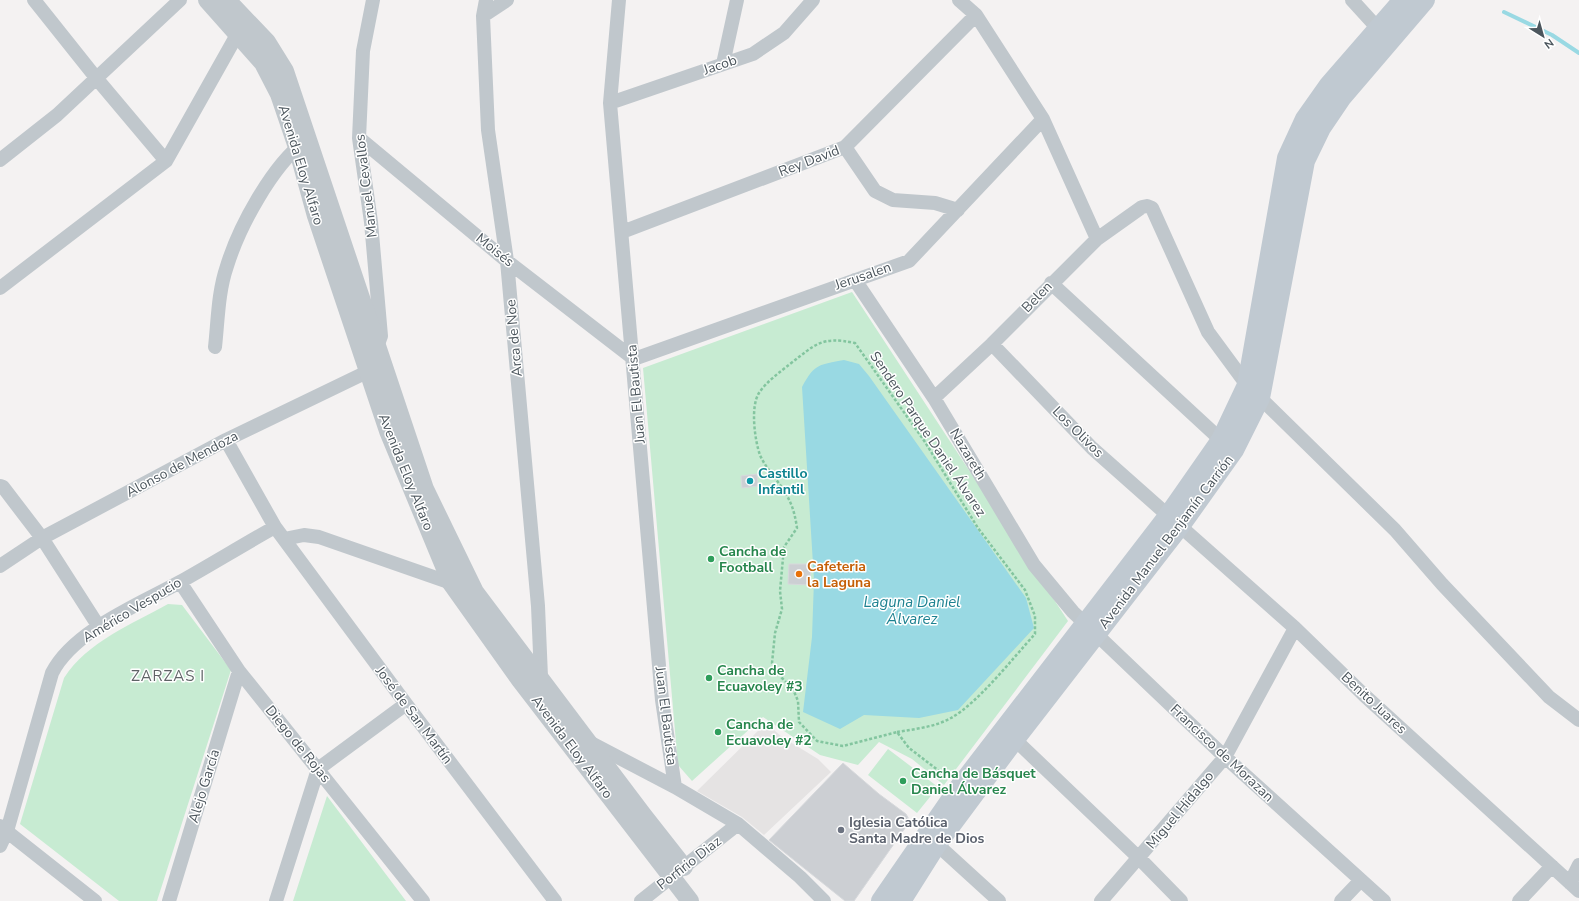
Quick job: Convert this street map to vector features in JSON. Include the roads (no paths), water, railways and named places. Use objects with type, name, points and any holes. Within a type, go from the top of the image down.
[{"type":"main road","name":"Avenida Manuel Benjamín Carrión","points":[[1384,35],[1403,0]]},
{"type":"main road","name":"Avenida Manuel Benjamín Carrión","points":[[881,901],[931,839],[1009,734],[1174,521],[1234,450],[1253,391],[1287,158],[1305,119],[1321,96],[1384,35],[1425,0]]},
{"type":"main road","name":"Avenida Manuel Benjamín Carrión","points":[[1174,521],[1221,440],[1253,391]]},
{"type":"main road","name":"Avenida Manuel Benjamín Carrión","points":[[901,901],[931,839],[961,786],[1009,734]]},
{"type":"street","points":[[34,0],[96,79],[166,161]]},
{"type":"street","points":[[2,154],[57,115],[180,0]]},
{"type":"street","name":"Avenida Eloy Alfaro","points":[[207,0],[238,33],[263,63],[302,143]]},
{"type":"street","name":"Avenida Eloy Alfaro","points":[[227,0],[267,42],[285,72],[302,143],[316,216],[425,489],[475,592],[541,677],[643,815],[678,872],[690,901]]},
{"type":"street","name":"Manuel Cevallos","points":[[369,349],[380,342],[381,336],[372,230],[359,138],[363,51],[373,0]]},
{"type":"street","name":"Arca de Noe","points":[[486,0],[483,16],[488,130],[507,260],[538,606],[541,677]]},
{"type":"street","points":[[483,16],[507,0]]},
{"type":"street","name":"Juan El Bautista","points":[[619,0],[610,103],[634,359],[662,700],[675,787]]},
{"type":"street","points":[[723,64],[738,0]]},
{"type":"street","name":"Jacob","points":[[610,103],[753,54],[778,37],[813,0]]},
{"type":"street","points":[[958,0],[976,15],[1043,119],[1096,239]]},
{"type":"street","points":[[1352,0],[1384,35]]},
{"type":"street","name":"Rey David","points":[[622,232],[845,147],[976,15]]},
{"type":"street","points":[[0,288],[166,161],[238,33]]},
{"type":"street","name":"Jerusalen","points":[[634,359],[909,261],[1043,119]]},
{"type":"street","name":"Moisés","points":[[359,138],[507,260],[634,359]]},
{"type":"street","points":[[215,348],[220,294],[226,266],[236,240],[278,168],[302,143]]},
{"type":"street","points":[[845,147],[875,191],[893,200],[935,203],[958,210]]},
{"type":"street","name":"Belen","points":[[934,398],[992,344],[1096,239],[1142,207],[1147,206],[1152,208],[1208,332],[1253,391]]},
{"type":"street","name":"Nazareth","points":[[854,280],[934,398],[1034,565],[1091,630]]},
{"type":"street","points":[[1051,283],[1221,440]]},
{"type":"street","name":"Los Olivos","points":[[992,344],[1092,448],[1174,521]]},
{"type":"street","name":"Avenida Eloy Alfaro","points":[[369,349],[369,371],[388,431],[451,583],[520,680],[556,726],[678,872]]},
{"type":"street","name":"Alonso de Mendoza","points":[[0,566],[42,538],[226,440],[369,371]]},
{"type":"street","points":[[1253,391],[1395,530],[1442,584],[1549,697],[1579,720]]},
{"type":"street","name":"José de San Martín","points":[[226,440],[275,527],[406,704],[555,901]]},
{"type":"street","points":[[0,486],[3,487],[42,538],[99,627]]},
{"type":"street","name":"Benito Juares","points":[[1174,521],[1295,628],[1364,695],[1574,887]]},
{"type":"street","name":"Américo Vespucio","points":[[0,846],[3,829],[52,673],[59,660],[68,649],[99,627],[275,527]]},
{"type":"street","points":[[284,539],[304,535],[319,537],[451,583]]},
{"type":"street","name":"Diego de Rojas","points":[[180,582],[239,671],[424,901]]},
{"type":"street","name":"Miguel Hidalgo","points":[[1101,901],[1224,757],[1295,628]]},
{"type":"street","name":"Francisco de Morazan","points":[[1091,630],[1224,757],[1384,901]]},
{"type":"street","name":"Alejo García","points":[[169,901],[239,671]]},
{"type":"street","points":[[276,901],[318,769],[406,704]]},
{"type":"street","points":[[556,726],[589,741],[675,787],[738,824],[800,877],[824,901]]},
{"type":"street","points":[[1009,734],[1139,858],[1181,901]]},
{"type":"street","name":"Porfirio Diaz","points":[[641,901],[738,824]]},
{"type":"street","points":[[3,829],[95,901]]},
{"type":"street","points":[[931,839],[998,901]]},
{"type":"street","points":[[1574,887],[1579,864]]},
{"type":"street","points":[[1519,901],[1552,866]]},
{"type":"street","points":[[1341,901],[1361,880]]},
{"type":"water","name":"Laguna Daniel Álvarez","points":[[844,360],[859,364],[869,376],[1026,598],[1034,628],[958,710],[919,718],[864,715],[840,729],[803,712],[812,637],[814,580],[802,387],[814,369],[818,366]]},
{"type":"waterway","points":[[1504,12],[1552,35],[1579,53]]},
{"type":"place","name":"Castillo Infantil","points":[[750,481]]},
{"type":"place","name":"Cancha de Football","points":[[711,559]]},
{"type":"place","name":"Cafeteria la Laguna","points":[[799,574]]},
{"type":"place","name":"Cancha de Ecuavoley #3","points":[[709,678]]},
{"type":"place","name":"Cancha de Ecuavoley #2","points":[[718,732]]},
{"type":"place","name":"Cancha de Básquet Daniel Álvarez","points":[[903,781]]},
{"type":"place","name":"Iglesia Católica Santa Madre de Dios","points":[[841,830]]},
{"type":"district","name":"ZARZAS I","points":[[168,676]]}]
